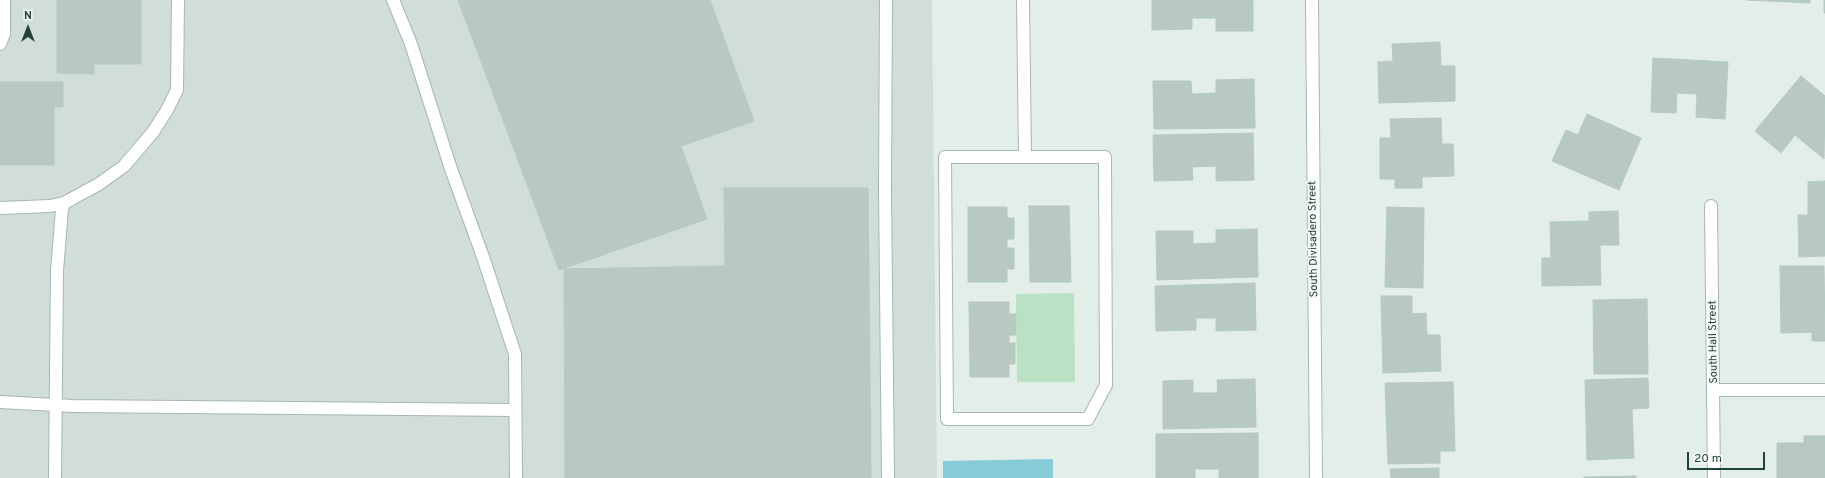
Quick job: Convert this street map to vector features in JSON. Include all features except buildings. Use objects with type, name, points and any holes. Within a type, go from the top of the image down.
[{"type":"street","points":[[0,44],[4,34],[4,0]]},
{"type":"street","points":[[0,208],[50,206],[64,203],[99,184],[124,166],[153,132],[167,110],[177,90],[178,0]]},
{"type":"street","points":[[393,0],[411,44],[449,162],[509,332],[515,354],[516,478]]},
{"type":"street","points":[[886,0],[885,191],[888,478]]},
{"type":"street","points":[[1023,0],[1025,157]]},
{"type":"street","name":"South Divisadero Street","points":[[1312,0],[1316,478]]},
{"type":"street","points":[[945,157],[1025,157],[1105,157],[1106,385],[1088,419],[947,419],[945,157]]},
{"type":"street","points":[[55,478],[57,271],[59,222],[64,203]]},
{"type":"street","name":"South Hall Street","points":[[1711,206],[1714,478]]},
{"type":"street","points":[[1714,390],[1825,390]]},
{"type":"street","points":[[0,402],[31,402],[56,405],[515,410]]},
{"type":"shaded area","points":[[0,0],[932,0],[937,478],[0,478]]},
{"type":"green space","points":[[1074,293],[1075,382],[1017,382],[1016,294]]},
{"type":"water","points":[[1053,459],[1053,478],[943,478],[943,461]]}]
